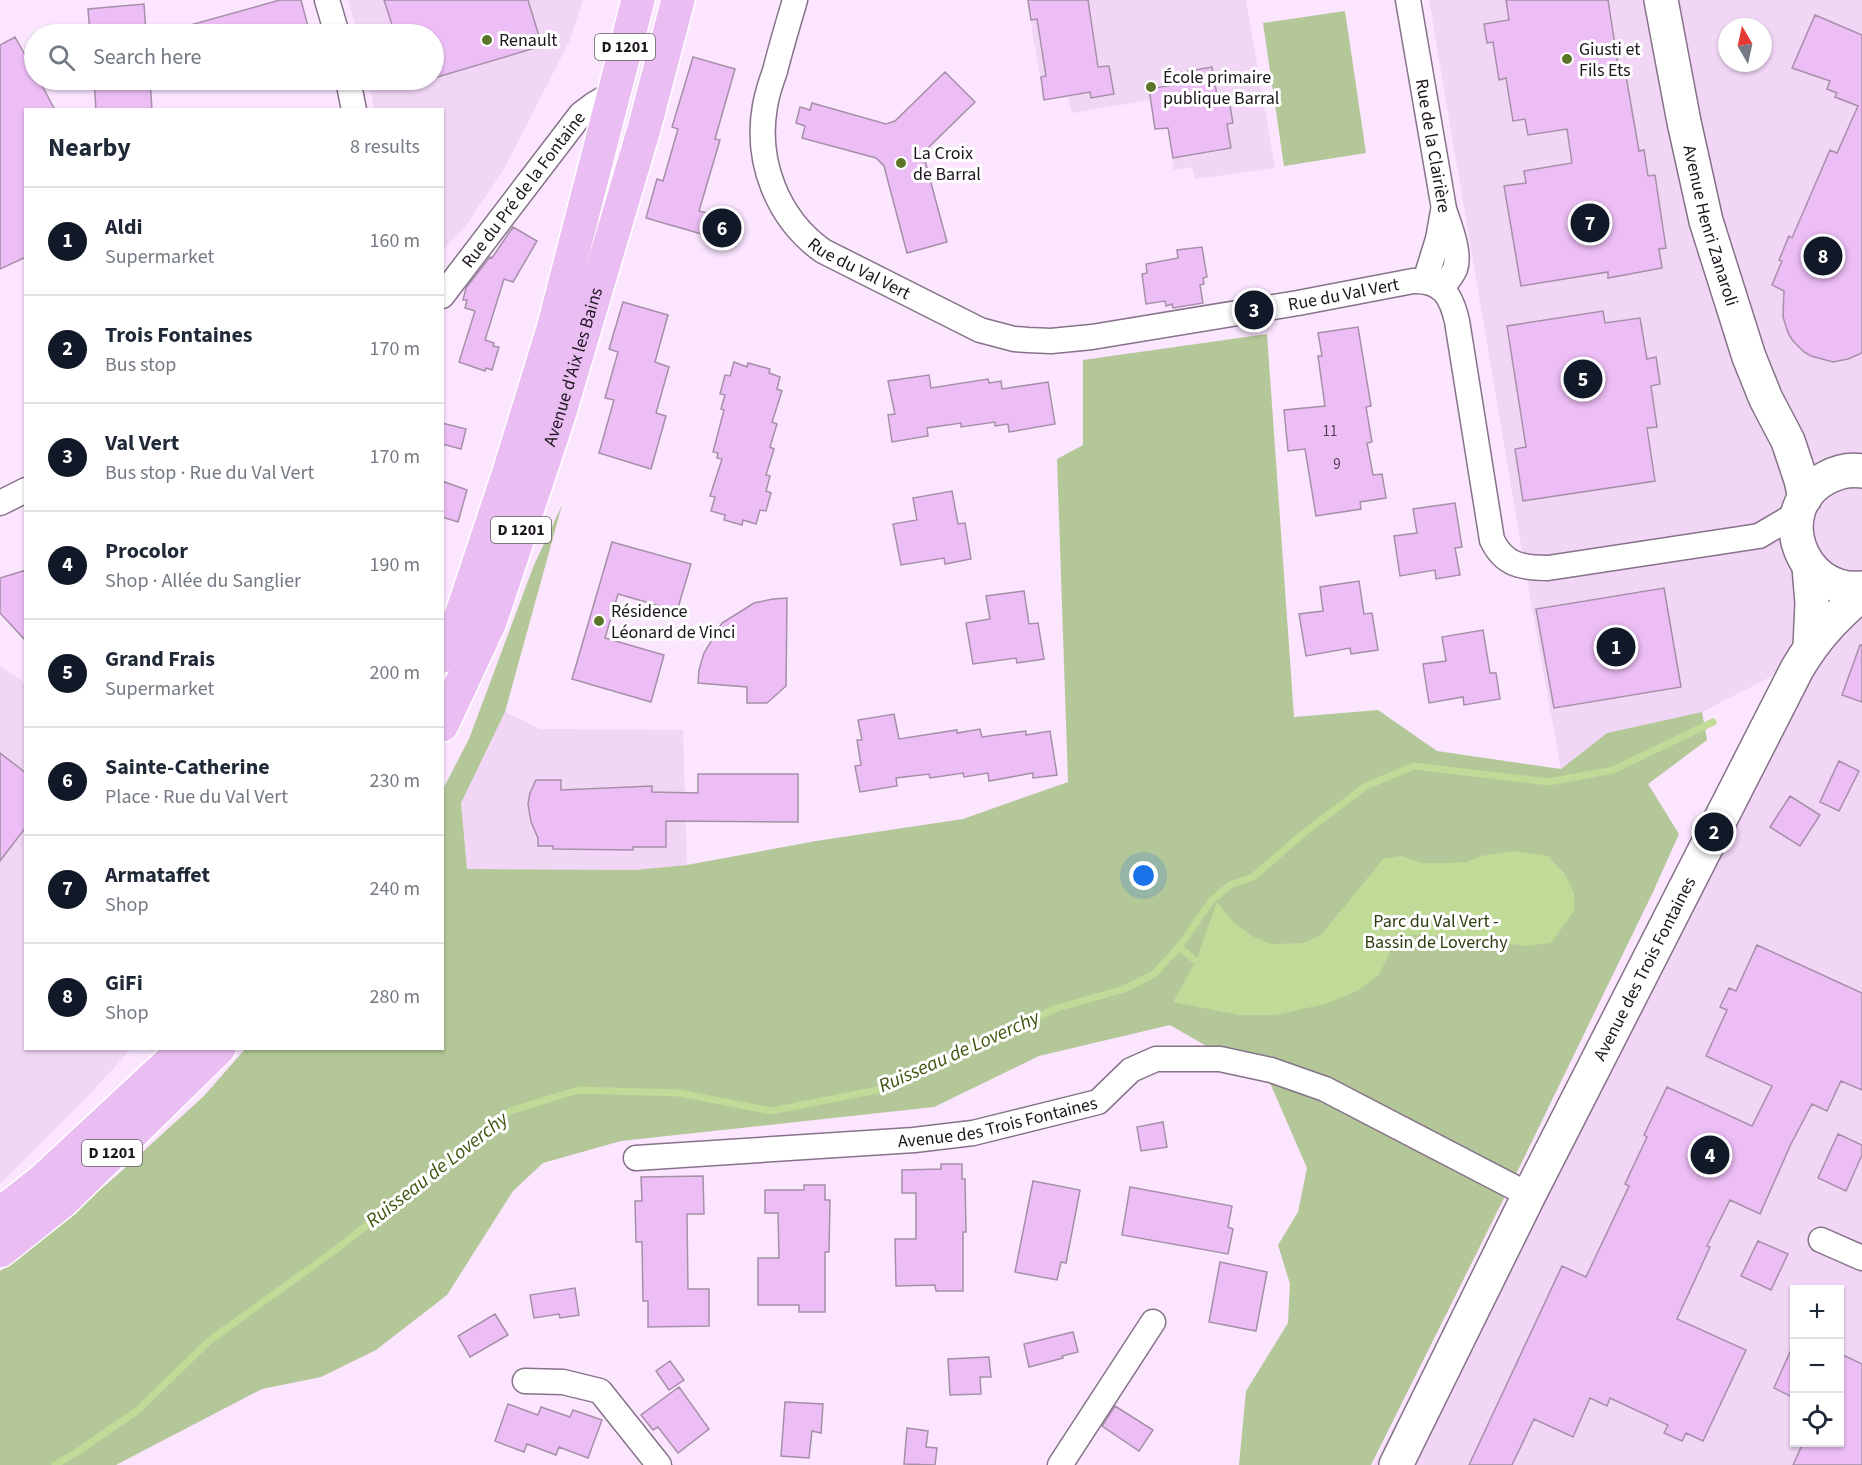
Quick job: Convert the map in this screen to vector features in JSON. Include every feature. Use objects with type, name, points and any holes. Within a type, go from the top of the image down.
[{"type":"main road","name":"Avenue d'Aix les Bains","points":[[444,652],[462,613],[553,329],[638,0]]},
{"type":"main road","name":"Avenue d'Aix les Bains","points":[[444,721],[489,622],[559,415],[644,129],[678,0]]},
{"type":"main road","name":"D 1201","points":[[0,1214],[42,1181],[182,1050]]},
{"type":"main road","name":"D 1201","points":[[0,1251],[63,1201],[217,1050]]},
{"type":"street","points":[[327,0],[334,24]]},
{"type":"street","name":"Rue du Val Vert","points":[[795,0],[765,105],[762,126],[766,168],[771,185],[783,209],[808,241],[823,251],[980,330],[1014,339],[1028,340],[1051,341],[1092,337],[1298,303],[1413,281],[1433,285]]},
{"type":"street","name":"Rue de la Clairière","points":[[1408,0],[1444,209],[1433,285]]},
{"type":"street","name":"Avenue Henri Zanaroli","points":[[1661,0],[1706,222],[1749,357],[1766,399],[1788,441],[1801,480],[1802,506],[1796,531],[1804,558]]},
{"type":"street","points":[[350,90],[354,108]]},
{"type":"street","name":"Rue du Pré de la Fontaine","points":[[444,293],[581,114],[612,94]]},
{"type":"street","points":[[1433,285],[1453,304],[1492,540],[1498,552],[1506,559],[1528,568],[1548,568],[1759,536],[1802,506],[1813,488],[1822,480],[1833,474],[1854,471]]},
{"type":"street","name":"Avenue Henri Zanaroli","points":[[1788,441],[1822,464],[1854,471]]},
{"type":"street","points":[[0,503],[24,491]]},
{"type":"street","points":[[1759,536],[1804,558],[1822,578],[1837,586],[1862,588]]},
{"type":"street","name":"Avenue des Trois Fontaines","points":[[1804,558],[1812,603],[1810,647]]},
{"type":"street","name":"Avenue des Trois Fontaines","points":[[1396,1465],[1529,1195],[1810,647],[1836,616],[1862,594]]},
{"type":"street","name":"Avenue des Trois Fontaines","points":[[636,1158],[914,1140],[973,1133],[1098,1102],[1131,1070],[1156,1059],[1220,1059],[1271,1070],[1325,1089],[1529,1195]]},
{"type":"street","points":[[1821,1240],[1862,1258]]},
{"type":"street","points":[[1060,1465],[1153,1322]]},
{"type":"street","points":[[525,1381],[563,1382],[600,1391],[659,1465]]},
{"type":"shaded area","points":[[348,0],[583,0],[569,42],[504,169],[466,225],[444,249],[444,108],[374,108],[371,90],[444,90],[444,24],[355,24]]},
{"type":"shaded area","name":"École primaire publique Barral","points":[[1027,0],[1246,0],[1275,168],[1195,179],[1192,167],[1174,170],[1168,128],[1155,129],[1150,100],[1072,113],[1068,97],[1044,100]]},
{"type":"shaded area","points":[[1429,0],[1862,0],[1862,1465],[1374,1465],[1790,667],[1702,712],[1607,733],[1561,769]]},
{"type":"shaded area","points":[[0,666],[24,684],[24,1050],[130,1050],[89,1095],[0,1184]]},
{"type":"shaded area","points":[[505,712],[540,729],[683,730],[687,865],[634,870],[467,869],[461,803]]},
{"type":"shaded area","points":[[1514,851],[1548,856],[1564,873],[1574,893],[1574,911],[1551,943],[1526,946],[1469,939],[1403,936],[1395,942],[1379,975],[1355,992],[1325,1004],[1275,1015],[1239,1015],[1173,1002],[1196,961],[1217,902],[1233,922],[1252,936],[1271,944],[1303,943],[1321,935],[1383,859],[1401,856],[1422,863],[1467,862],[1481,856]]},
{"type":"green space","points":[[1345,11],[1366,153],[1284,166],[1263,23]]},
{"type":"green space","name":"Parc du Val Vert - Bassin de Loverchy","points":[[1267,334],[1294,717],[1378,710],[1437,751],[1561,769],[1607,733],[1702,712],[1707,740],[1648,784],[1679,834],[1520,1166],[1371,1465],[1239,1465],[1246,1391],[1288,1323],[1290,1284],[1278,1245],[1298,1212],[1307,1168],[1270,1083],[1170,1025],[1039,1056],[934,1107],[621,1141],[543,1163],[513,1191],[447,1295],[376,1350],[321,1377],[262,1389],[116,1465],[0,1465],[0,1271],[115,1177],[204,1096],[244,1050],[444,1050],[444,787],[469,739],[534,565],[562,505],[505,712],[461,803],[467,869],[634,870],[687,865],[816,841],[963,819],[1068,782],[1057,459],[1083,445],[1083,360]]},
{"type":"building","points":[[280,0],[301,0],[307,24],[194,24]]},
{"type":"building","name":"Renault","points":[[384,0],[528,0],[542,46],[444,75],[444,24],[392,24]]},
{"type":"building","points":[[1028,0],[1088,0],[1098,67],[1109,66],[1114,94],[1091,98],[1090,92],[1044,100],[1041,77],[1046,76],[1037,19],[1031,20]]},
{"type":"building","points":[[1506,0],[1608,0],[1619,71],[1625,70],[1639,151],[1644,150],[1648,176],[1655,175],[1666,248],[1659,249],[1662,268],[1608,278],[1608,272],[1521,286],[1504,186],[1526,183],[1524,171],[1572,163],[1567,129],[1528,135],[1525,119],[1513,121],[1506,78],[1499,80],[1493,42],[1487,43],[1484,24],[1509,20]]},
{"type":"building","points":[[144,4],[145,24],[89,24],[88,9]]},
{"type":"building","points":[[1815,15],[1862,35],[1862,353],[1833,362],[1811,356],[1793,341],[1783,317],[1784,291],[1772,285],[1789,236],[1792,238],[1830,150],[1837,153],[1858,106],[1835,97],[1837,93],[1827,89],[1830,81],[1792,68]]},
{"type":"building","points":[[15,37],[24,53],[24,90],[44,90],[54,108],[24,108],[24,258],[0,269],[0,45]]},
{"type":"building","points":[[693,57],[735,69],[715,139],[720,140],[699,211],[732,219],[726,241],[646,218],[657,179],[663,181],[678,129],[672,127]]},
{"type":"building","points":[[1212,67],[1217,96],[1228,94],[1233,123],[1227,124],[1231,148],[1173,158],[1168,128],[1155,129],[1149,89],[1179,84],[1177,73]]},
{"type":"building","name":"La Croix de Barral","points":[[945,72],[975,102],[929,147],[924,157],[947,242],[907,253],[884,166],[876,158],[802,138],[805,126],[796,123],[800,107],[810,110],[812,103],[886,124],[895,121]]},
{"type":"building","points":[[95,90],[151,90],[152,108],[96,108]]},
{"type":"building","points":[[513,227],[537,241],[513,282],[504,279],[485,340],[499,347],[492,370],[486,368],[485,371],[459,362],[475,311],[465,308],[467,300],[463,300],[466,288],[490,257],[492,258]]},
{"type":"building","points":[[1202,247],[1207,277],[1203,278],[1204,284],[1200,285],[1203,303],[1173,308],[1172,304],[1166,306],[1165,301],[1146,304],[1142,274],[1147,273],[1146,264],[1178,258],[1177,250]]},
{"type":"building","points":[[623,302],[668,315],[655,362],[669,367],[656,413],[666,416],[651,469],[599,453],[614,400],[605,398],[618,352],[609,349]]},
{"type":"building","points":[[1603,311],[1605,323],[1640,318],[1647,359],[1656,357],[1660,384],[1651,386],[1657,427],[1647,428],[1655,481],[1523,501],[1515,449],[1526,447],[1507,326]]},
{"type":"building","points":[[1358,327],[1371,406],[1366,407],[1372,442],[1367,443],[1373,475],[1382,474],[1386,498],[1360,502],[1361,509],[1316,516],[1305,449],[1288,451],[1284,410],[1325,406],[1318,356],[1322,356],[1318,333]]},
{"type":"building","points":[[734,362],[747,367],[748,363],[770,369],[769,373],[780,377],[777,389],[782,391],[772,422],[777,424],[770,447],[774,449],[766,475],[770,476],[766,491],[771,493],[766,511],[760,510],[756,524],[743,520],[742,525],[724,520],[725,515],[711,511],[715,497],[710,496],[722,459],[717,458],[718,453],[713,452],[724,410],[721,409],[725,395],[720,394],[725,375],[730,376]]},
{"type":"building","points":[[929,375],[931,388],[988,379],[989,383],[1001,381],[1002,389],[1048,382],[1055,424],[1009,432],[1008,424],[995,426],[995,422],[961,427],[961,423],[927,428],[928,436],[892,442],[888,415],[895,414],[888,381]]},
{"type":"building","points":[[444,424],[466,429],[461,449],[444,445]]},
{"type":"building","points":[[444,482],[467,490],[458,522],[444,518]]},
{"type":"building","points":[[952,491],[958,524],[965,523],[971,559],[945,564],[944,558],[901,565],[893,524],[917,520],[913,498]]},
{"type":"building","points":[[1455,503],[1462,547],[1455,548],[1460,575],[1436,579],[1435,570],[1400,576],[1394,536],[1417,533],[1413,509]]},
{"type":"building","name":"Résidence Léonard de Vinci","points":[[612,542],[691,564],[677,611],[618,594],[605,638],[664,655],[651,702],[572,679]]},
{"type":"building","points":[[24,571],[24,639],[0,613],[0,578]]},
{"type":"building","points":[[1359,581],[1364,614],[1372,613],[1378,650],[1351,654],[1350,648],[1306,656],[1299,614],[1323,611],[1320,587]]},
{"type":"building","points":[[1664,588],[1681,687],[1554,708],[1536,609]]},
{"type":"building","points":[[1024,591],[1029,624],[1038,623],[1044,659],[1017,663],[1016,658],[973,664],[966,623],[990,619],[986,596]]},
{"type":"building","points":[[787,598],[786,686],[767,703],[747,703],[747,687],[698,683],[704,653],[722,623],[754,603]]},
{"type":"building","points":[[1483,630],[1490,673],[1496,673],[1500,699],[1464,705],[1463,697],[1429,703],[1423,664],[1446,661],[1442,637]]},
{"type":"building","points":[[1860,645],[1862,645],[1862,702],[1842,695]]},
{"type":"building","points":[[894,714],[899,739],[957,730],[957,733],[980,729],[982,737],[1026,731],[1026,735],[1050,731],[1057,775],[1033,778],[1033,773],[989,781],[988,773],[964,777],[963,773],[930,778],[929,774],[896,778],[897,786],[860,792],[855,766],[861,765],[857,740],[862,740],[858,720]]},
{"type":"building","points":[[0,753],[24,771],[24,830],[0,861]]},
{"type":"building","points":[[1839,761],[1859,771],[1839,811],[1820,802]]},
{"type":"building","points":[[698,774],[798,774],[798,822],[666,821],[666,847],[633,847],[633,850],[553,849],[553,846],[538,846],[538,838],[531,822],[528,804],[536,780],[561,780],[561,790],[652,786],[652,792],[698,793]]},
{"type":"building","points":[[1790,796],[1820,815],[1800,846],[1770,827]]},
{"type":"building","points":[[1757,945],[1862,993],[1862,1090],[1841,1081],[1827,1111],[1812,1104],[1791,1144],[1760,1214],[1730,1200],[1707,1246],[1710,1247],[1677,1319],[1746,1350],[1703,1441],[1686,1433],[1682,1441],[1664,1433],[1668,1425],[1610,1398],[1607,1406],[1590,1398],[1573,1437],[1534,1419],[1512,1465],[1469,1465],[1562,1266],[1586,1277],[1629,1186],[1625,1184],[1647,1137],[1644,1135],[1667,1087],[1752,1126],[1772,1086],[1706,1056],[1727,1010],[1720,1007],[1729,988],[1736,991]]},
{"type":"building","points":[[1163,1122],[1167,1147],[1141,1151],[1137,1127]]},
{"type":"building","points":[[1838,1134],[1862,1145],[1862,1155],[1846,1191],[1818,1178]]},
{"type":"building","points":[[941,1164],[962,1164],[962,1179],[965,1179],[966,1232],[963,1232],[963,1291],[936,1291],[935,1285],[896,1286],[895,1239],[916,1239],[916,1193],[902,1193],[902,1170],[941,1169]]},
{"type":"building","points":[[703,1176],[704,1214],[687,1214],[688,1289],[709,1289],[709,1326],[648,1327],[648,1301],[643,1301],[642,1242],[636,1242],[635,1201],[642,1201],[641,1177]]},
{"type":"building","points":[[1033,1181],[1080,1190],[1066,1263],[1061,1262],[1057,1280],[1015,1272]]},
{"type":"building","points":[[804,1185],[825,1185],[825,1200],[830,1200],[829,1252],[825,1252],[825,1312],[799,1312],[799,1305],[758,1305],[758,1258],[779,1258],[778,1213],[765,1213],[765,1190],[804,1190]]},
{"type":"building","points":[[1130,1187],[1232,1206],[1228,1227],[1233,1229],[1228,1254],[1122,1235]]},
{"type":"building","points":[[1758,1241],[1788,1254],[1771,1290],[1741,1276]]},
{"type":"building","points":[[1220,1262],[1267,1272],[1256,1331],[1209,1322]]},
{"type":"building","points":[[575,1288],[579,1315],[560,1318],[559,1314],[534,1318],[530,1295]]},
{"type":"building","points":[[495,1314],[508,1335],[470,1357],[458,1336]]},
{"type":"building","points":[[1073,1332],[1078,1352],[1029,1367],[1024,1344]]},
{"type":"building","points":[[1790,1352],[1790,1396],[1774,1388]]},
{"type":"building","points":[[1844,1355],[1862,1364],[1862,1465],[1793,1465],[1801,1447],[1844,1447]]},
{"type":"building","points":[[989,1357],[991,1377],[980,1377],[981,1394],[950,1395],[948,1359]]},
{"type":"building","points":[[670,1361],[684,1380],[669,1390],[656,1371]]},
{"type":"building","points":[[679,1387],[709,1429],[678,1453],[658,1427],[653,1430],[641,1415]]},
{"type":"building","points":[[785,1402],[823,1404],[821,1433],[812,1431],[809,1458],[781,1456]]},
{"type":"building","points":[[508,1404],[538,1415],[541,1407],[570,1417],[573,1410],[602,1420],[588,1458],[559,1447],[556,1455],[527,1444],[524,1452],[495,1441]]},
{"type":"building","points":[[1115,1406],[1153,1430],[1139,1451],[1102,1426]]},
{"type":"building","points":[[907,1428],[928,1431],[926,1447],[937,1448],[935,1465],[904,1464]]},
{"type":"waterway","name":"Ruisseau de Loverchy","points":[[55,1465],[138,1410],[209,1341],[338,1248],[510,1111],[578,1090],[679,1093],[771,1111],[877,1090],[1057,1008],[1124,989],[1154,974],[1179,947],[1211,901],[1230,885],[1253,877],[1305,832],[1366,786],[1414,766],[1549,782],[1613,770],[1713,722]]},
{"type":"waterway","points":[[1179,947],[1196,961],[1204,964]]},
{"type":"place","name":"Renault","points":[[487,40]]},
{"type":"place","name":"Giusti et Fils Ets","points":[[1567,59]]},
{"type":"place","name":"École primaire publique Barral","points":[[1151,87]]},
{"type":"place","name":"La Croix de Barral","points":[[901,163]]},
{"type":"place","name":"Armataffet","points":[[1590,223]]},
{"type":"place","name":"Sainte-Catherine","points":[[722,228]]},
{"type":"place","name":"GiFi","points":[[1823,256]]},
{"type":"place","name":"Val Vert","points":[[1254,310]]},
{"type":"place","name":"Grand Frais","points":[[1583,379]]},
{"type":"place","name":"Résidence Léonard de Vinci","points":[[599,621]]},
{"type":"place","name":"Aldi","points":[[1616,647]]},
{"type":"place","name":"Trois Fontaines","points":[[1714,832]]},
{"type":"place","name":"Procolor","points":[[1710,1155]]}]
